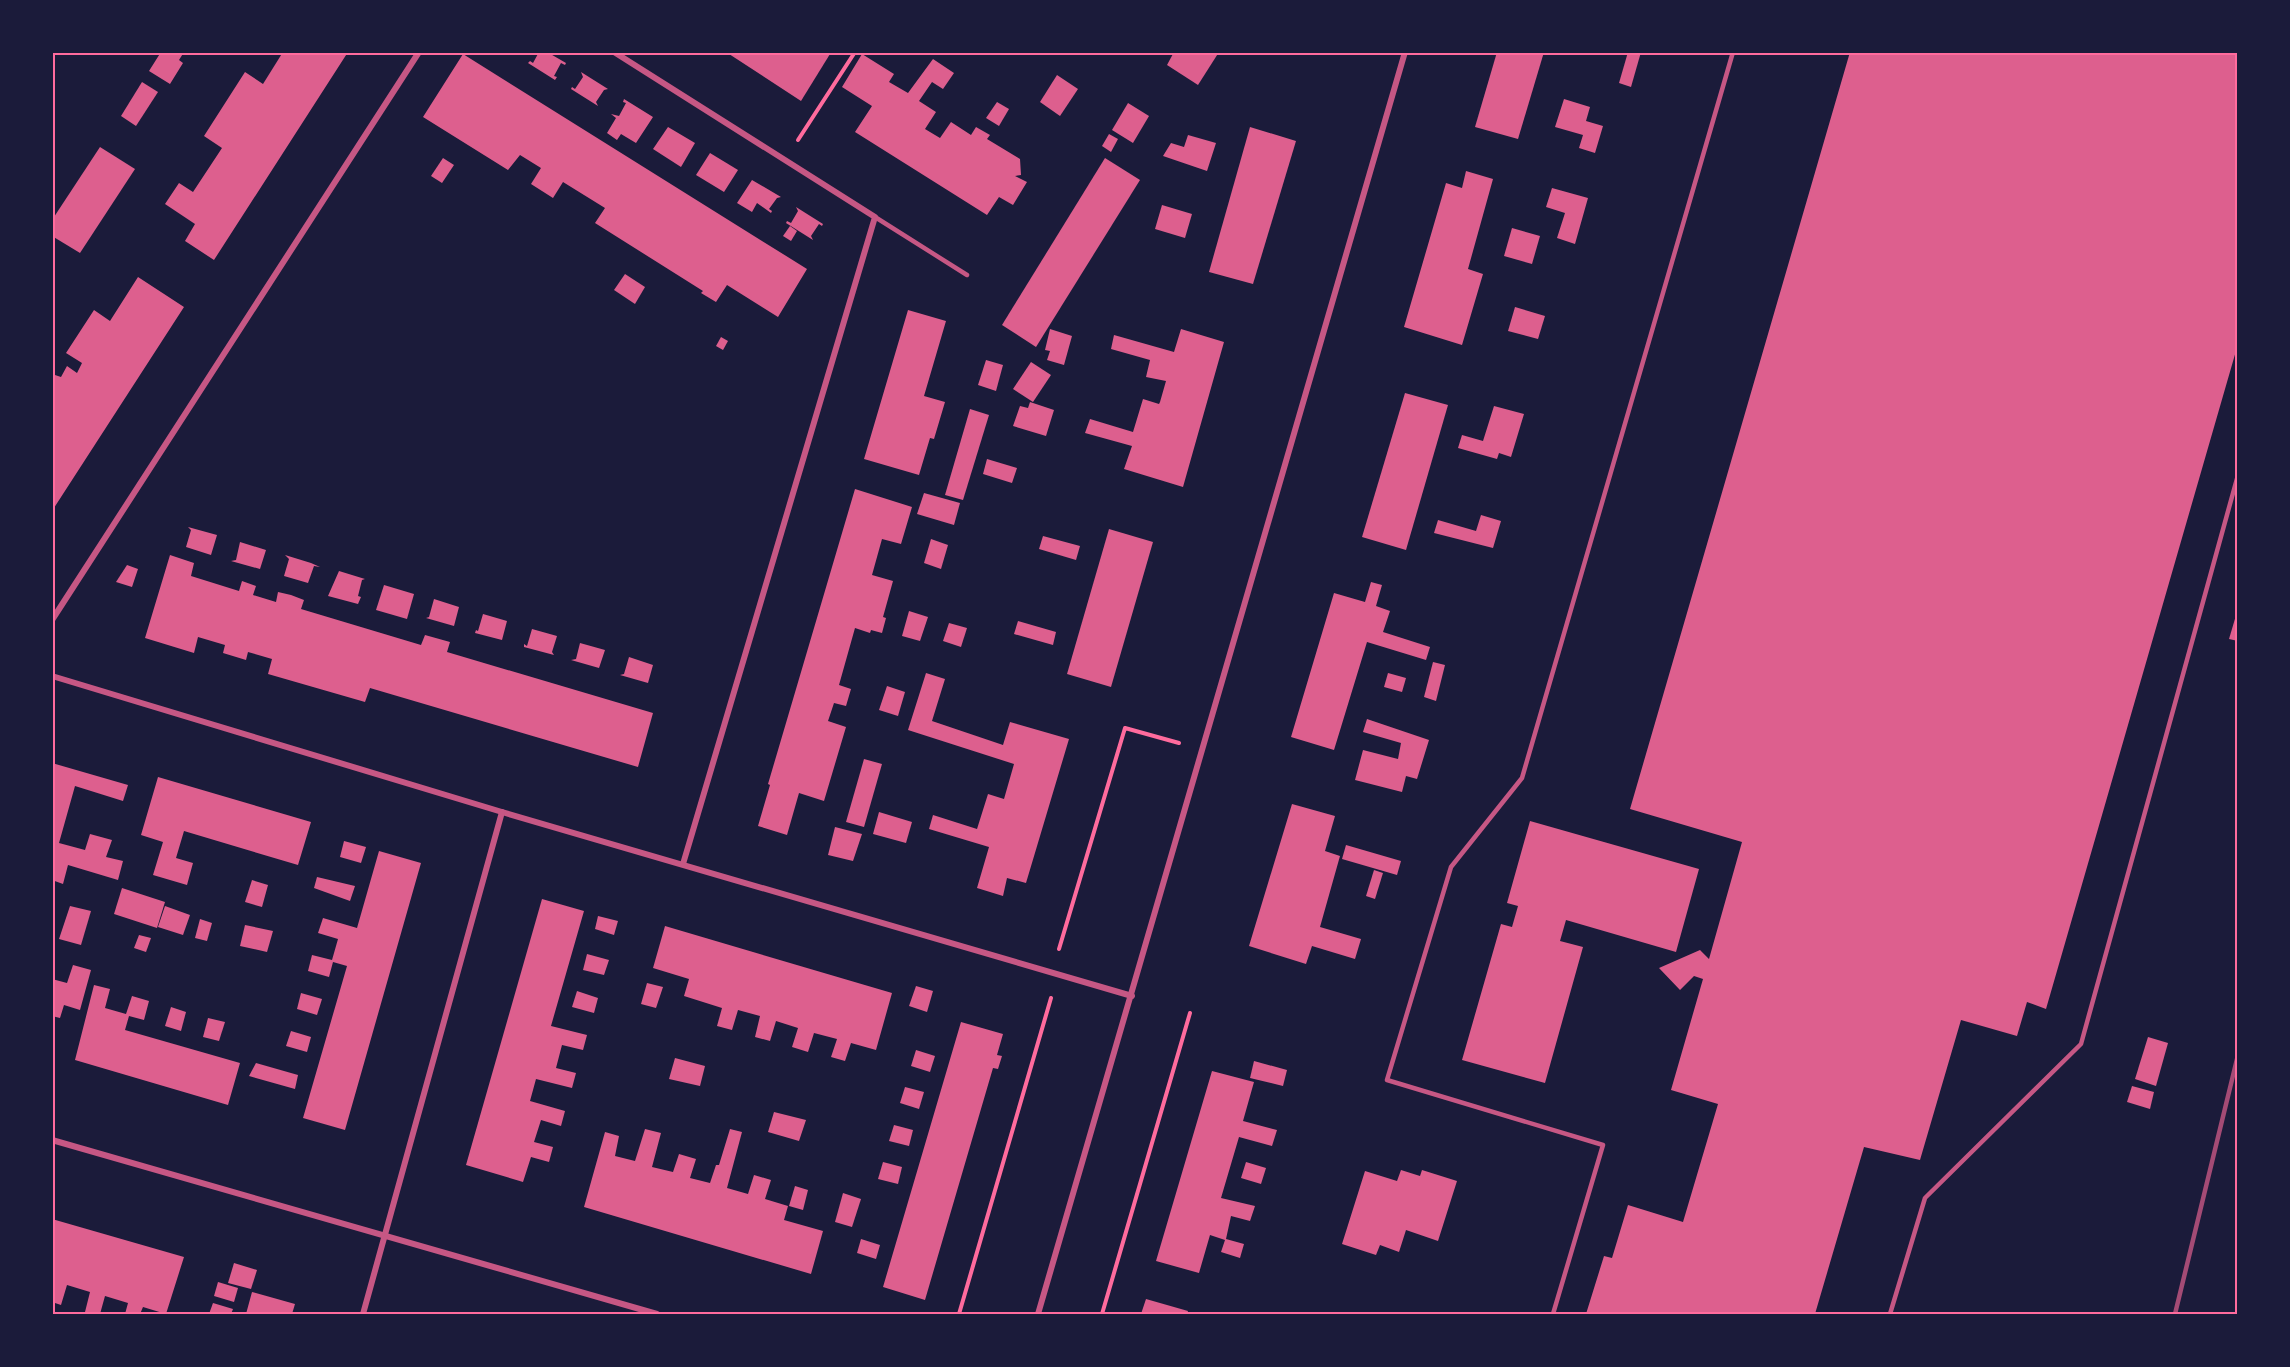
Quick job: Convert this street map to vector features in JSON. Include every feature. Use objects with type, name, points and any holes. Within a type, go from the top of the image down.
[{"type":"street","points":[[52,620],[55,612],[419,52]]},
{"type":"street","points":[[614,52],[875,216],[683,864]]},
{"type":"street","points":[[1038,1314],[1405,52]]},
{"type":"street","points":[[52,676],[502,812],[1132,996]]},
{"type":"street","points":[[363,1314],[502,812]]},
{"type":"street","points":[[52,1140],[385,1238],[657,1314]]},
{"type":"lane","points":[[1553,1314],[1603,1145],[1387,1080],[1451,867],[1522,778],[1733,52]]},
{"type":"lane","points":[[875,216],[967,275]]},
{"type":"lane","points":[[1890,1314],[1925,1198],[2081,1044],[2238,475]]},
{"type":"path","points":[[785,160],[855,52]]},
{"type":"path","points":[[1102,1314],[1190,1013]]},
{"type":"building","points":[[161,52],[184,52],[179,60],[183,63],[170,84],[149,71]]},
{"type":"building","points":[[283,52],[348,52],[214,260],[185,241],[195,224],[165,204],[179,183],[193,192],[222,148],[204,136],[245,72],[263,84]]},
{"type":"building","points":[[539,52],[547,52],[566,63],[565,65],[561,63],[554,76],[557,77],[555,80],[528,63],[530,61],[533,63]]},
{"type":"building","points":[[726,52],[829,52],[830,54],[801,101]]},
{"type":"building","points":[[1174,52],[1219,52],[1198,85],[1167,65]]},
{"type":"building","points":[[1497,52],[1544,52],[1518,139],[1475,127]]},
{"type":"building","points":[[1628,52],[1641,52],[1631,87],[1619,83]]},
{"type":"building","points":[[1850,52],[2238,52],[2238,344],[2046,1009],[2027,1002],[2017,1036],[1961,1020],[1920,1160],[1864,1147],[1815,1314],[1586,1314],[1604,1256],[1612,1258],[1628,1205],[1683,1222],[1718,1104],[1671,1090],[1703,979],[1694,976],[1680,990],[1659,968],[1700,950],[1709,959],[1742,842],[1630,809]]},
{"type":"building","points":[[463,54],[807,269],[778,317],[727,285],[716,302],[701,293],[703,291],[595,223],[605,208],[563,182],[553,198],[531,184],[541,168],[520,155],[508,170],[423,117]]},
{"type":"building","points":[[862,54],[894,74],[889,82],[908,93],[933,59],[954,73],[943,89],[932,82],[919,101],[936,112],[925,129],[940,138],[951,122],[971,135],[976,127],[990,135],[987,139],[1020,159],[1021,175],[1015,176],[1027,182],[1013,205],[999,197],[987,215],[855,132],[872,106],[842,87]]},
{"type":"building","points":[[581,72],[608,89],[604,90],[596,102],[598,106],[571,89],[572,87],[575,89],[583,77]]},
{"type":"building","points":[[1057,75],[1078,89],[1060,116],[1040,102]]},
{"type":"building","points":[[142,82],[158,92],[136,126],[121,116]]},
{"type":"building","points":[[624,99],[653,117],[636,143],[621,134],[617,140],[607,133],[616,118],[611,114],[619,116],[626,103],[623,102]]},
{"type":"building","points":[[1564,99],[1590,107],[1586,121],[1603,126],[1595,153],[1579,148],[1583,135],[1555,127]]},
{"type":"building","points":[[997,102],[1009,109],[999,126],[986,118]]},
{"type":"building","points":[[1128,103],[1149,116],[1133,143],[1112,130]]},
{"type":"building","points":[[668,127],[695,143],[681,167],[653,149]]},
{"type":"building","points":[[1250,127],[1296,141],[1253,284],[1209,272]]},
{"type":"building","points":[[1109,134],[1118,139],[1111,152],[1102,146]]},
{"type":"building","points":[[1188,135],[1216,143],[1207,171],[1163,156],[1171,143],[1184,147]]},
{"type":"building","points":[[100,147],[135,169],[80,253],[52,236],[52,220]]},
{"type":"building","points":[[710,153],[738,170],[724,192],[696,175]]},
{"type":"building","points":[[443,158],[454,165],[442,183],[431,176]]},
{"type":"building","points":[[1105,158],[1140,180],[1036,347],[1002,325]]},
{"type":"building","points":[[1466,171],[1493,179],[1468,269],[1483,274],[1462,345],[1404,327],[1446,183],[1462,188]]},
{"type":"building","points":[[752,180],[781,197],[777,198],[769,209],[771,213],[757,203],[752,212],[737,203]]},
{"type":"building","points":[[1552,188],[1588,198],[1575,244],[1557,238],[1565,213],[1546,207]]},
{"type":"building","points":[[1162,205],[1192,214],[1185,238],[1155,229]]},
{"type":"building","points":[[796,207],[823,224],[822,226],[819,224],[811,236],[813,240],[786,223],[787,221],[791,223],[798,211]]},
{"type":"building","points":[[790,226],[797,231],[791,241],[783,236]]},
{"type":"building","points":[[1512,228],[1540,236],[1532,264],[1504,256]]},
{"type":"building","points":[[625,274],[645,287],[635,304],[614,290]]},
{"type":"building","points":[[138,277],[184,307],[52,511],[52,374],[61,377],[67,366],[77,373],[82,363],[66,353],[94,310],[110,321]]},
{"type":"building","points":[[1515,307],[1545,316],[1538,339],[1508,331]]},
{"type":"building","points":[[908,310],[946,321],[924,396],[945,402],[934,439],[930,438],[919,475],[864,459]]},
{"type":"building","points":[[1050,329],[1072,336],[1064,365],[1047,360],[1050,351],[1045,350]]},
{"type":"building","points":[[1181,329],[1224,342],[1183,487],[1124,469],[1132,446],[1085,433],[1090,419],[1133,432],[1143,399],[1159,404],[1160,402],[1166,381],[1146,377],[1150,360],[1111,349],[1114,335],[1174,352]]},
{"type":"building","points":[[721,337],[728,341],[723,350],[716,346]]},
{"type":"building","points":[[986,360],[1003,365],[996,391],[978,385]]},
{"type":"building","points":[[1031,362],[1051,375],[1033,402],[1013,389]]},
{"type":"building","points":[[1405,393],[1448,405],[1406,550],[1362,537]]},
{"type":"building","points":[[1030,402],[1054,410],[1046,436],[1013,426],[1020,406],[1028,408]]},
{"type":"building","points":[[1494,406],[1524,414],[1511,457],[1499,453],[1497,459],[1458,448],[1462,435],[1483,441]]},
{"type":"building","points":[[970,409],[989,415],[963,500],[945,495]]},
{"type":"building","points":[[987,459],[1017,468],[1012,483],[983,474]]},
{"type":"building","points":[[855,489],[912,507],[901,544],[882,539],[872,575],[893,581],[883,617],[886,618],[882,633],[871,630],[870,633],[855,628],[839,685],[851,689],[846,706],[834,703],[828,721],[846,727],[824,801],[799,793],[787,835],[758,826],[770,785],[768,784]]},
{"type":"building","points":[[924,493],[960,503],[954,525],[917,514]]},
{"type":"building","points":[[1481,515],[1501,521],[1493,548],[1434,533],[1438,520],[1476,531]]},
{"type":"building","points":[[188,527],[217,535],[211,555],[186,547],[191,530]]},
{"type":"building","points":[[1109,529],[1153,542],[1111,687],[1067,674]]},
{"type":"building","points":[[1043,536],[1080,546],[1076,560],[1039,549]]},
{"type":"building","points":[[931,539],[948,545],[941,569],[924,563]]},
{"type":"building","points":[[240,542],[266,550],[260,569],[231,561],[236,560]]},
{"type":"building","points":[[170,555],[194,563],[191,576],[239,591],[242,581],[256,586],[253,595],[276,602],[278,592],[291,595],[304,600],[301,609],[421,645],[425,635],[450,642],[447,652],[653,713],[638,767],[370,688],[365,702],[268,674],[272,659],[248,652],[246,660],[223,653],[225,645],[198,637],[194,653],[145,638]]},
{"type":"building","points":[[285,555],[320,567],[314,566],[308,583],[284,576],[289,559]]},
{"type":"building","points":[[127,565],[138,569],[132,587],[116,582]]},
{"type":"building","points":[[339,571],[365,579],[362,580],[358,596],[361,597],[358,604],[328,596]]},
{"type":"building","points":[[1371,582],[1382,585],[1376,606],[1390,611],[1383,632],[1430,647],[1426,660],[1367,642],[1334,750],[1291,737],[1334,593],[1365,602]]},
{"type":"building","points":[[384,585],[414,594],[407,619],[376,610]]},
{"type":"building","points":[[434,599],[459,607],[454,626],[426,618],[429,617]]},
{"type":"building","points":[[909,611],[928,617],[920,641],[902,636]]},
{"type":"building","points":[[2238,612],[2238,641],[2229,639]]},
{"type":"building","points":[[483,614],[507,621],[502,640],[475,633],[476,630],[478,631]]},
{"type":"building","points":[[1018,621],[1056,632],[1053,645],[1014,634]]},
{"type":"building","points":[[949,623],[967,628],[961,647],[943,641]]},
{"type":"building","points":[[532,629],[557,636],[552,652],[554,655],[524,647],[524,644],[527,646]]},
{"type":"building","points":[[580,643],[605,650],[599,668],[571,660],[576,659]]},
{"type":"building","points":[[629,657],[653,665],[648,683],[620,675],[624,674]]},
{"type":"building","points":[[1433,662],[1445,665],[1436,701],[1424,697]]},
{"type":"building","points":[[926,673],[945,679],[932,721],[1003,745],[1010,722],[1069,739],[1026,883],[1007,878],[1003,896],[977,888],[989,847],[929,829],[933,815],[977,829],[988,794],[1004,799],[1014,764],[908,730]]},
{"type":"building","points":[[1388,673],[1406,678],[1402,692],[1384,687]]},
{"type":"building","points":[[887,686],[905,692],[898,716],[879,710]]},
{"type":"building","points":[[1367,719],[1429,740],[1417,779],[1406,776],[1402,792],[1355,780],[1363,750],[1398,759],[1401,743],[1363,732]]},
{"type":"building","points":[[864,759],[882,764],[864,827],[846,822]]},
{"type":"building","points":[[52,763],[128,785],[123,801],[75,786],[59,843],[85,850],[90,834],[112,840],[106,857],[123,861],[118,880],[68,865],[63,884],[52,880]]},
{"type":"building","points":[[158,777],[311,822],[298,865],[184,831],[176,858],[193,863],[187,885],[153,875],[163,842],[141,835]]},
{"type":"building","points":[[1292,804],[1335,816],[1325,851],[1340,856],[1320,927],[1361,939],[1355,959],[1312,946],[1306,964],[1249,946]]},
{"type":"building","points":[[879,812],[912,822],[906,843],[873,834]]},
{"type":"building","points":[[1530,821],[1699,869],[1676,952],[1566,920],[1560,941],[1583,947],[1545,1083],[1462,1060],[1501,924],[1512,927],[1518,906],[1507,903]]},
{"type":"building","points":[[835,827],[862,834],[853,861],[828,855]]},
{"type":"building","points":[[344,841],[366,847],[361,863],[340,857]]},
{"type":"building","points":[[1346,845],[1401,861],[1397,875],[1342,859]]},
{"type":"building","points":[[379,851],[421,863],[345,1130],[303,1118],[347,966],[333,962],[329,977],[308,971],[312,955],[332,960],[338,939],[318,933],[323,918],[357,928]]},
{"type":"building","points":[[1374,870],[1383,873],[1375,899],[1366,896]]},
{"type":"building","points":[[317,877],[355,886],[350,901],[314,888]]},
{"type":"building","points":[[252,880],[268,885],[262,907],[245,902]]},
{"type":"building","points":[[122,888],[165,902],[157,928],[114,914]]},
{"type":"building","points":[[542,899],[584,911],[551,1026],[587,1035],[583,1050],[562,1045],[556,1068],[576,1073],[572,1088],[536,1079],[530,1101],[565,1111],[561,1126],[541,1120],[534,1142],[553,1147],[549,1162],[531,1157],[523,1182],[466,1165]]},
{"type":"building","points":[[70,906],[91,911],[81,945],[59,939]]},
{"type":"building","points":[[165,906],[190,915],[183,935],[158,927]]},
{"type":"building","points":[[598,916],[618,921],[614,935],[595,929]]},
{"type":"building","points":[[200,919],[212,923],[207,941],[195,938]]},
{"type":"building","points":[[245,925],[273,931],[267,952],[240,946]]},
{"type":"building","points":[[665,926],[892,993],[876,1050],[851,1043],[845,1061],[831,1057],[837,1039],[814,1033],[808,1052],[792,1047],[798,1028],[776,1021],[770,1041],[755,1037],[760,1016],[738,1010],[732,1030],[717,1026],[722,1008],[684,996],[689,979],[653,968]]},
{"type":"building","points":[[139,935],[151,938],[146,952],[134,948]]},
{"type":"building","points":[[587,954],[609,960],[604,975],[583,970]]},
{"type":"building","points":[[73,965],[91,970],[80,1010],[64,1005],[60,1018],[52,1016],[52,979],[67,983]]},
{"type":"building","points":[[647,983],[663,987],[656,1008],[641,1004]]},
{"type":"building","points":[[94,985],[110,989],[105,1008],[126,1014],[132,996],[149,1001],[144,1020],[129,1016],[125,1030],[240,1063],[228,1105],[75,1060]]},
{"type":"building","points":[[916,986],[933,991],[927,1012],[909,1006]]},
{"type":"building","points":[[577,991],[598,998],[594,1013],[572,1007]]},
{"type":"building","points":[[301,993],[322,999],[317,1015],[297,1009]]},
{"type":"building","points":[[171,1007],[186,1012],[181,1031],[165,1026]]},
{"type":"building","points":[[208,1018],[225,1022],[219,1041],[203,1037]]},
{"type":"building","points":[[961,1022],[1003,1034],[997,1055],[1002,1056],[998,1069],[993,1068],[925,1300],[883,1287]]},
{"type":"building","points":[[291,1031],[311,1037],[307,1052],[286,1046]]},
{"type":"building","points":[[2148,1037],[2168,1043],[2156,1086],[2135,1079]]},
{"type":"building","points":[[916,1050],[935,1056],[930,1072],[911,1066]]},
{"type":"building","points":[[675,1058],[705,1066],[700,1086],[669,1079]]},
{"type":"building","points":[[1254,1061],[1287,1070],[1283,1086],[1250,1078]]},
{"type":"building","points":[[256,1063],[298,1075],[295,1089],[249,1076]]},
{"type":"building","points":[[1212,1071],[1254,1082],[1243,1121],[1277,1130],[1272,1146],[1239,1137],[1221,1198],[1255,1206],[1250,1221],[1231,1216],[1226,1239],[1244,1244],[1240,1258],[1221,1252],[1225,1240],[1210,1235],[1199,1273],[1156,1261]]},
{"type":"building","points":[[2132,1086],[2154,1092],[2150,1109],[2127,1102]]},
{"type":"building","points":[[905,1087],[924,1092],[919,1109],[900,1103]]},
{"type":"building","points":[[774,1112],[806,1120],[799,1141],[768,1132]]},
{"type":"building","points":[[894,1125],[913,1130],[909,1146],[889,1141]]},
{"type":"building","points":[[645,1129],[661,1133],[652,1167],[673,1172],[679,1154],[696,1159],[690,1178],[710,1183],[716,1165],[719,1165],[730,1129],[742,1132],[727,1188],[748,1194],[754,1175],[771,1180],[765,1199],[788,1206],[784,1220],[823,1231],[811,1274],[584,1207],[605,1132],[619,1136],[615,1156],[635,1161]]},
{"type":"building","points":[[883,1162],[902,1167],[898,1184],[878,1179]]},
{"type":"building","points":[[1246,1162],[1266,1168],[1261,1184],[1241,1178]]},
{"type":"building","points":[[1401,1170],[1420,1176],[1422,1170],[1457,1181],[1438,1241],[1406,1230],[1399,1252],[1380,1245],[1376,1255],[1342,1244],[1365,1171],[1397,1181]]},
{"type":"building","points":[[795,1186],[808,1190],[803,1210],[789,1206]]},
{"type":"building","points":[[843,1193],[861,1199],[852,1227],[835,1222]]},
{"type":"building","points":[[52,1219],[184,1257],[166,1314],[143,1307],[140,1314],[125,1314],[128,1303],[105,1296],[100,1314],[85,1312],[90,1292],[67,1285],[61,1305],[52,1302]]},
{"type":"building","points":[[861,1239],[880,1245],[876,1259],[857,1253]]},
{"type":"building","points":[[234,1263],[257,1270],[251,1289],[228,1283]]},
{"type":"building","points":[[218,1282],[238,1288],[234,1302],[214,1296]]},
{"type":"building","points":[[252,1292],[295,1304],[292,1314],[246,1314]]},
{"type":"building","points":[[1146,1299],[1188,1311],[1187,1314],[1141,1314]]},
{"type":"building","points":[[213,1303],[233,1309],[231,1314],[209,1314]]},
{"type":"railway","points":[[2175,1314],[2238,1055]]}]
